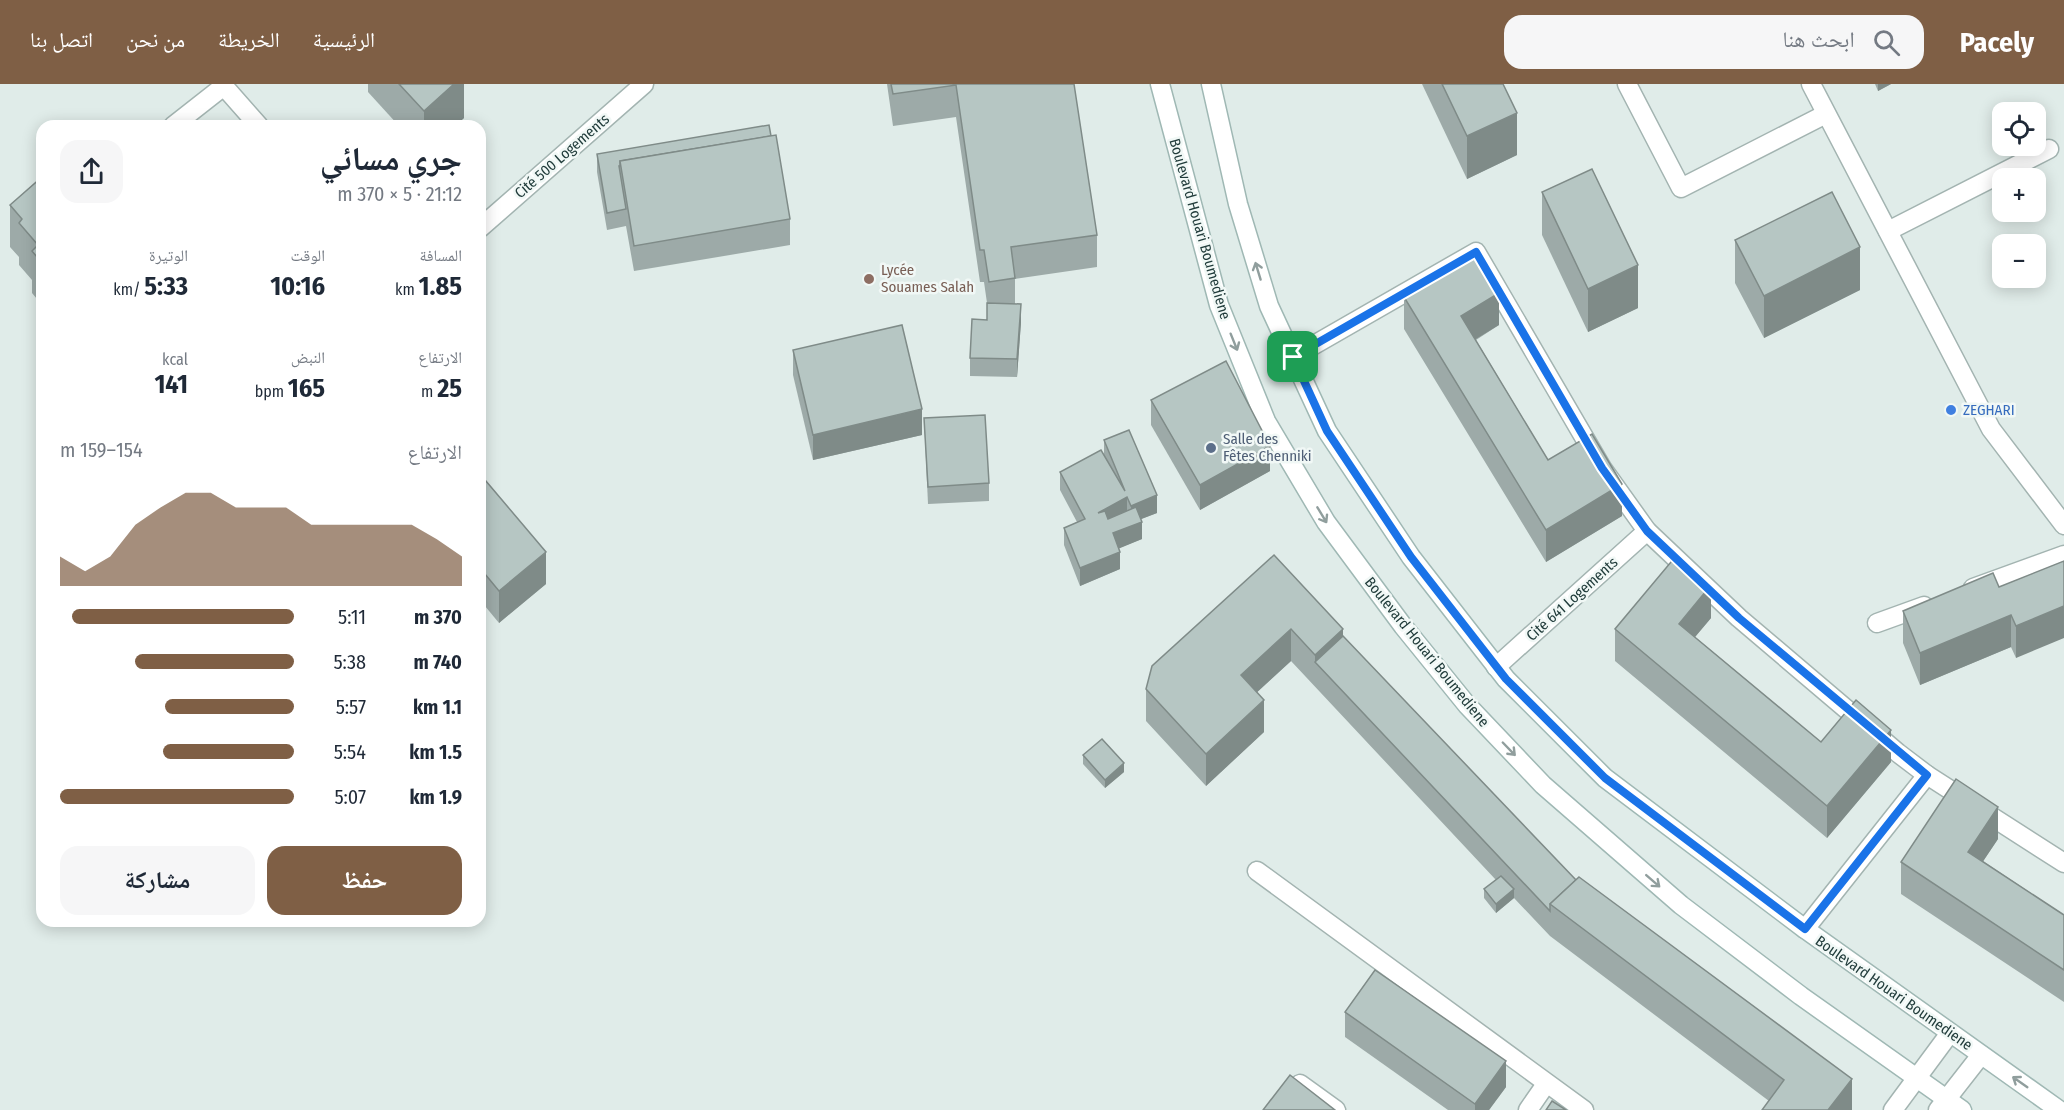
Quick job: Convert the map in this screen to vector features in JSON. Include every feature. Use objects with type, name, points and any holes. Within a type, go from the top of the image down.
[{"type":"street","name":"Cité 500 Logements","points":[[486,223],[644,84]]},
{"type":"street","name":"Boulevard Houari Boumediene","points":[[1160,84],[1219,305],[1266,421],[1326,522],[1403,627],[1467,705],[1543,785],[1681,904],[1802,996],[1916,1077],[1942,1105],[1962,1110]]},
{"type":"street","name":"Boulevard Houari Boumediene","points":[[1211,84],[1238,204],[1269,306],[1327,431],[1411,557],[1496,667],[1605,778],[1805,929],[2059,1110]]},
{"type":"street","points":[[1628,84],[1681,188],[1826,114]]},
{"type":"street","points":[[1811,84],[1991,429],[2064,525]]},
{"type":"street","points":[[180,120],[223,85],[254,120]]},
{"type":"street","points":[[1887,231],[2049,149]]},
{"type":"street","points":[[1293,357],[1476,252],[1602,468],[1647,531],[1739,618],[1927,775],[2064,863]]},
{"type":"street","name":"Cité 641 Logements","points":[[1496,667],[1647,531]]},
{"type":"street","points":[[1877,623],[2064,555]]},
{"type":"street","points":[[1805,929],[1927,775]]},
{"type":"street","points":[[1257,871],[1584,1110]]},
{"type":"street","points":[[1893,1110],[1950,1034]]},
{"type":"street","points":[[1942,1105],[1981,1055]]},
{"type":"street","points":[[1300,1084],[1336,1110]]},
{"type":"street","points":[[1528,1110],[1546,1084]]},
{"type":"building","points":[[399,84],[454,84],[424,111]]},
{"type":"building","points":[[891,84],[1074,84],[1097,235],[1011,247],[1015,278],[989,282],[984,250],[980,250],[956,85],[893,94]]},
{"type":"building","points":[[1442,84],[1503,84],[1517,113],[1467,136]]},
{"type":"building","points":[[769,125],[771,136],[620,161],[626,209],[607,213],[597,154]]},
{"type":"building","points":[[776,135],[790,219],[634,246],[620,161]]},
{"type":"building","points":[[1592,169],[1638,265],[1588,289],[1542,192]]},
{"type":"building","points":[[36,182],[36,243],[19,223],[22,219],[10,205]]},
{"type":"building","points":[[1832,192],[1860,247],[1764,296],[1735,240]]},
{"type":"building","points":[[1475,254],[1499,293],[1461,316],[1548,460],[1592,434],[1622,484],[1546,530],[1404,297]]},
{"type":"building","points":[[987,303],[1021,304],[1017,359],[970,358],[972,319],[987,320]]},
{"type":"building","points":[[902,325],[922,409],[813,435],[793,350]]},
{"type":"building","name":"Salle des Fêtes Chenniki","points":[[1226,361],[1270,446],[1200,485],[1151,400]]},
{"type":"building","points":[[985,415],[989,483],[928,487],[924,418]]},
{"type":"building","points":[[1129,430],[1157,495],[1131,506],[1127,497],[1098,513],[1105,511],[1108,519],[1136,507],[1142,522],[1113,533],[1120,552],[1080,568],[1064,528],[1085,519],[1060,472],[1101,450],[1125,491],[1104,440]]},
{"type":"building","points":[[486,481],[546,552],[499,591],[486,575]]},
{"type":"building","points":[[1274,555],[1343,629],[1315,655],[1291,629],[1241,675],[1264,700],[1206,754],[1146,689],[1152,666]]},
{"type":"building","points":[[1676,556],[1711,585],[1679,624],[1821,742],[1856,700],[1891,730],[1827,806],[1615,629]]},
{"type":"building","points":[[2064,561],[2064,606],[2016,626],[2011,615],[1920,653],[1903,611],[1993,573],[1999,587]]},
{"type":"building","points":[[1343,636],[1576,880],[1550,904],[1550,911],[1315,662]]},
{"type":"building","points":[[1102,739],[1124,763],[1105,780],[1083,755]]},
{"type":"building","points":[[1956,779],[1998,807],[1968,852],[2064,915],[2064,970],[1901,862]]},
{"type":"building","points":[[1501,876],[1514,889],[1496,904],[1484,889]]},
{"type":"building","points":[[1579,877],[1852,1079],[1828,1110],[1762,1110],[1784,1080],[1550,904]]},
{"type":"building","points":[[1375,970],[1506,1061],[1475,1104],[1345,1012]]},
{"type":"building","points":[[1290,1075],[1335,1110],[1263,1110]]},
{"type":"building","points":[[1552,1101],[1566,1110],[1546,1110]]},
{"type":"place","name":"Lycée Souames Salah","points":[[869,279]]},
{"type":"place","name":"ZEGHARI","points":[[1951,410]]},
{"type":"place","name":"Salle des Fêtes Chenniki","points":[[1211,448]]},
{"type":"route","points":[[1476,252],[1602,468],[1647,531],[1739,618],[1927,775],[1805,929],[1605,778],[1506,679],[1411,557],[1327,431],[1293,357],[1476,252]]}]
